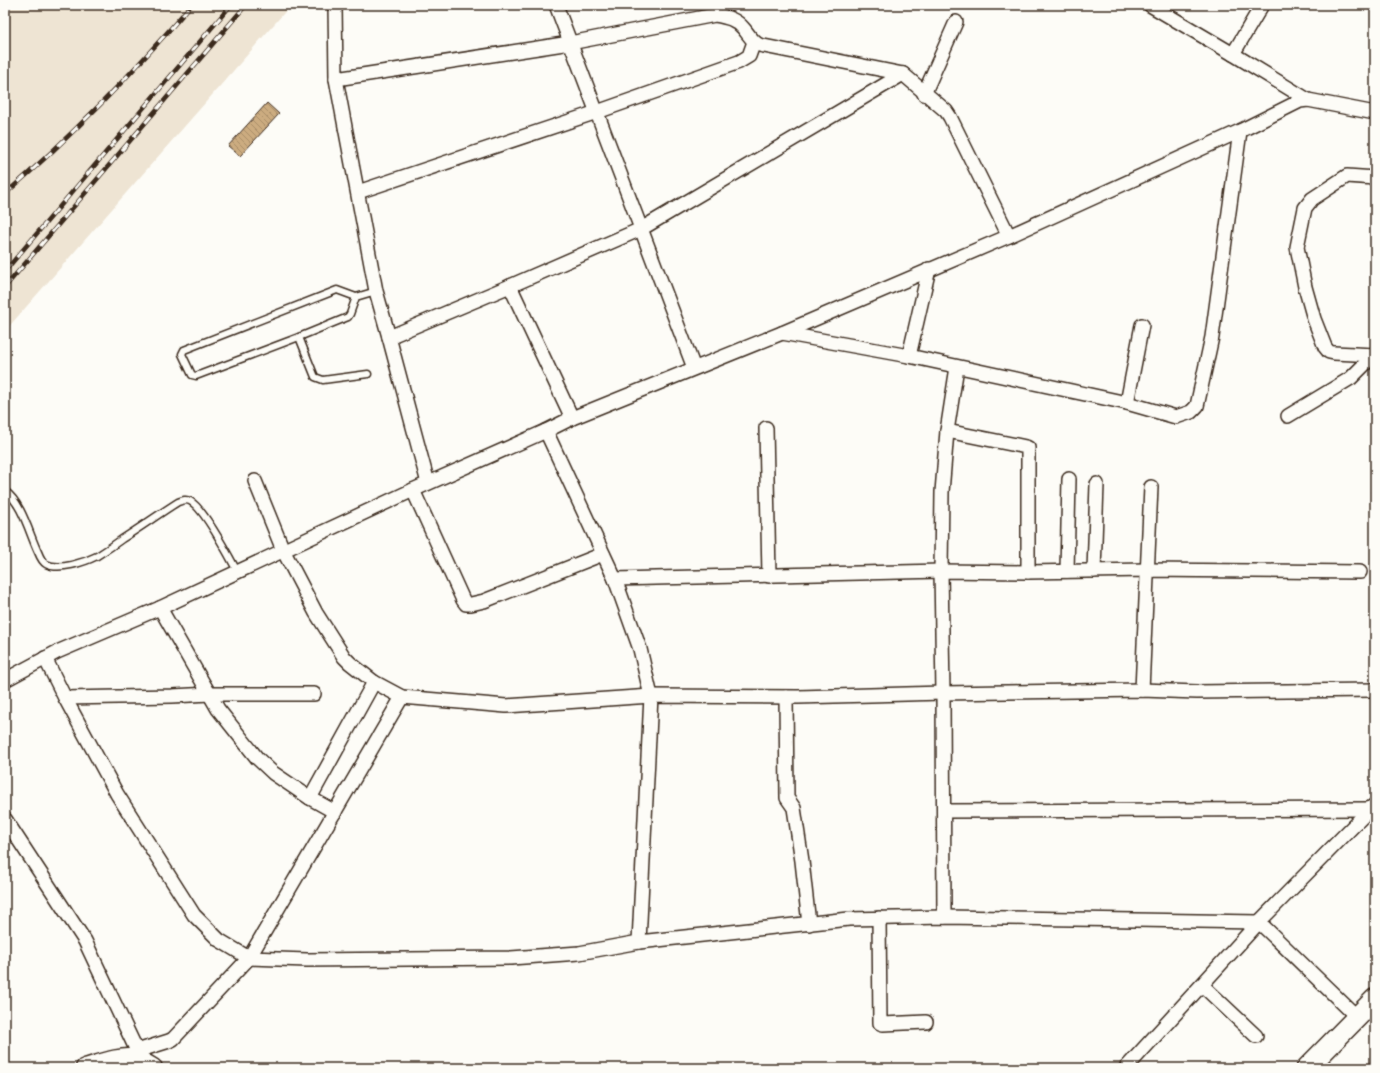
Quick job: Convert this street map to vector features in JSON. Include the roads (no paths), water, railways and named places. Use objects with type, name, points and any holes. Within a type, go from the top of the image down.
[{"type":"main road","points":[[1308,1068],[1375,999]]},
{"type":"main road","points":[[85,1068],[137,1055],[153,1068]]},
{"type":"street","points":[[334,5],[336,79],[376,291],[428,483]]},
{"type":"street","points":[[556,5],[694,368]]},
{"type":"street","points":[[1150,5],[1308,100],[1375,113]]},
{"type":"street","points":[[1233,54],[1262,5]]},
{"type":"street","points":[[336,79],[570,43],[715,15],[730,18],[737,22],[754,42],[759,45],[903,74],[924,94],[946,111],[950,117],[1008,236]]},
{"type":"street","points":[[924,94],[956,22]]},
{"type":"street","points":[[358,192],[597,112],[739,62],[749,56],[754,42]]},
{"type":"street","points":[[389,336],[510,286],[641,229],[903,74]]},
{"type":"street","points":[[5,680],[45,658],[160,608],[428,483],[572,418],[782,333],[1008,236],[1240,131],[1296,103],[1308,100]]},
{"type":"street","points":[[782,333],[909,356],[1127,403],[1176,417],[1191,412],[1197,406],[1212,337],[1240,131]]},
{"type":"street","points":[[1374,356],[1334,353],[1329,352],[1325,347],[1314,319],[1297,247],[1305,208],[1309,201],[1347,176],[1375,178]]},
{"type":"street","points":[[909,356],[929,269]]},
{"type":"street","points":[[510,286],[572,418]]},
{"type":"street","points":[[1127,403],[1142,325]]},
{"type":"street","points":[[1288,416],[1350,378],[1374,356]]},
{"type":"street","points":[[944,917],[941,571],[942,492],[947,432],[957,367]]},
{"type":"street","points":[[766,428],[769,576]]},
{"type":"street","points":[[546,431],[615,580],[640,649],[651,696],[639,942]]},
{"type":"street","points":[[947,432],[1028,448],[1028,572]]},
{"type":"street","points":[[1067,571],[1069,479]]},
{"type":"street","points":[[255,481],[283,550],[316,612],[344,657],[374,682],[402,696],[506,706],[651,696],[786,697],[1142,690],[1197,692],[1375,690]]},
{"type":"street","points":[[1094,571],[1097,484]]},
{"type":"street","points":[[1142,690],[1151,487]]},
{"type":"street","points":[[413,490],[466,604],[484,600],[603,554]]},
{"type":"street","points":[[615,580],[941,571],[1028,572],[1148,570],[1360,572]]},
{"type":"street","points":[[160,608],[224,717],[257,758],[273,773],[310,798],[336,812]]},
{"type":"street","points":[[45,658],[117,794],[194,915],[219,940],[249,958],[307,960],[511,958],[579,953],[639,942],[849,919],[944,917],[1259,922],[1358,1018]]},
{"type":"street","points":[[310,798],[374,682]]},
{"type":"street","points":[[65,698],[210,694],[314,694]]},
{"type":"street","points":[[5,819],[85,941],[137,1055],[173,1039],[249,958],[336,812],[402,696]]},
{"type":"street","points":[[786,697],[787,798],[794,808],[809,924]]},
{"type":"street","points":[[944,811],[1373,807]]},
{"type":"street","points":[[1126,1068],[1259,922],[1373,807]]},
{"type":"street","points":[[879,918],[880,1023],[926,1022]]},
{"type":"street","points":[[1202,985],[1256,1036]]},
{"type":"lane","points":[[356,297],[348,317],[196,376],[192,375],[182,354],[184,350],[337,290],[356,297],[376,291]]},
{"type":"lane","points":[[299,337],[317,378],[323,380],[368,374]]},
{"type":"lane","points":[[5,491],[11,495],[17,503],[42,561],[45,564],[66,566],[97,556],[178,502],[184,500],[192,502],[204,516],[238,571]]},
{"type":"railway","points":[[5,194],[102,103],[191,5]]},
{"type":"railway","points":[[5,271],[231,5]]},
{"type":"railway","points":[[5,287],[246,5]]}]
